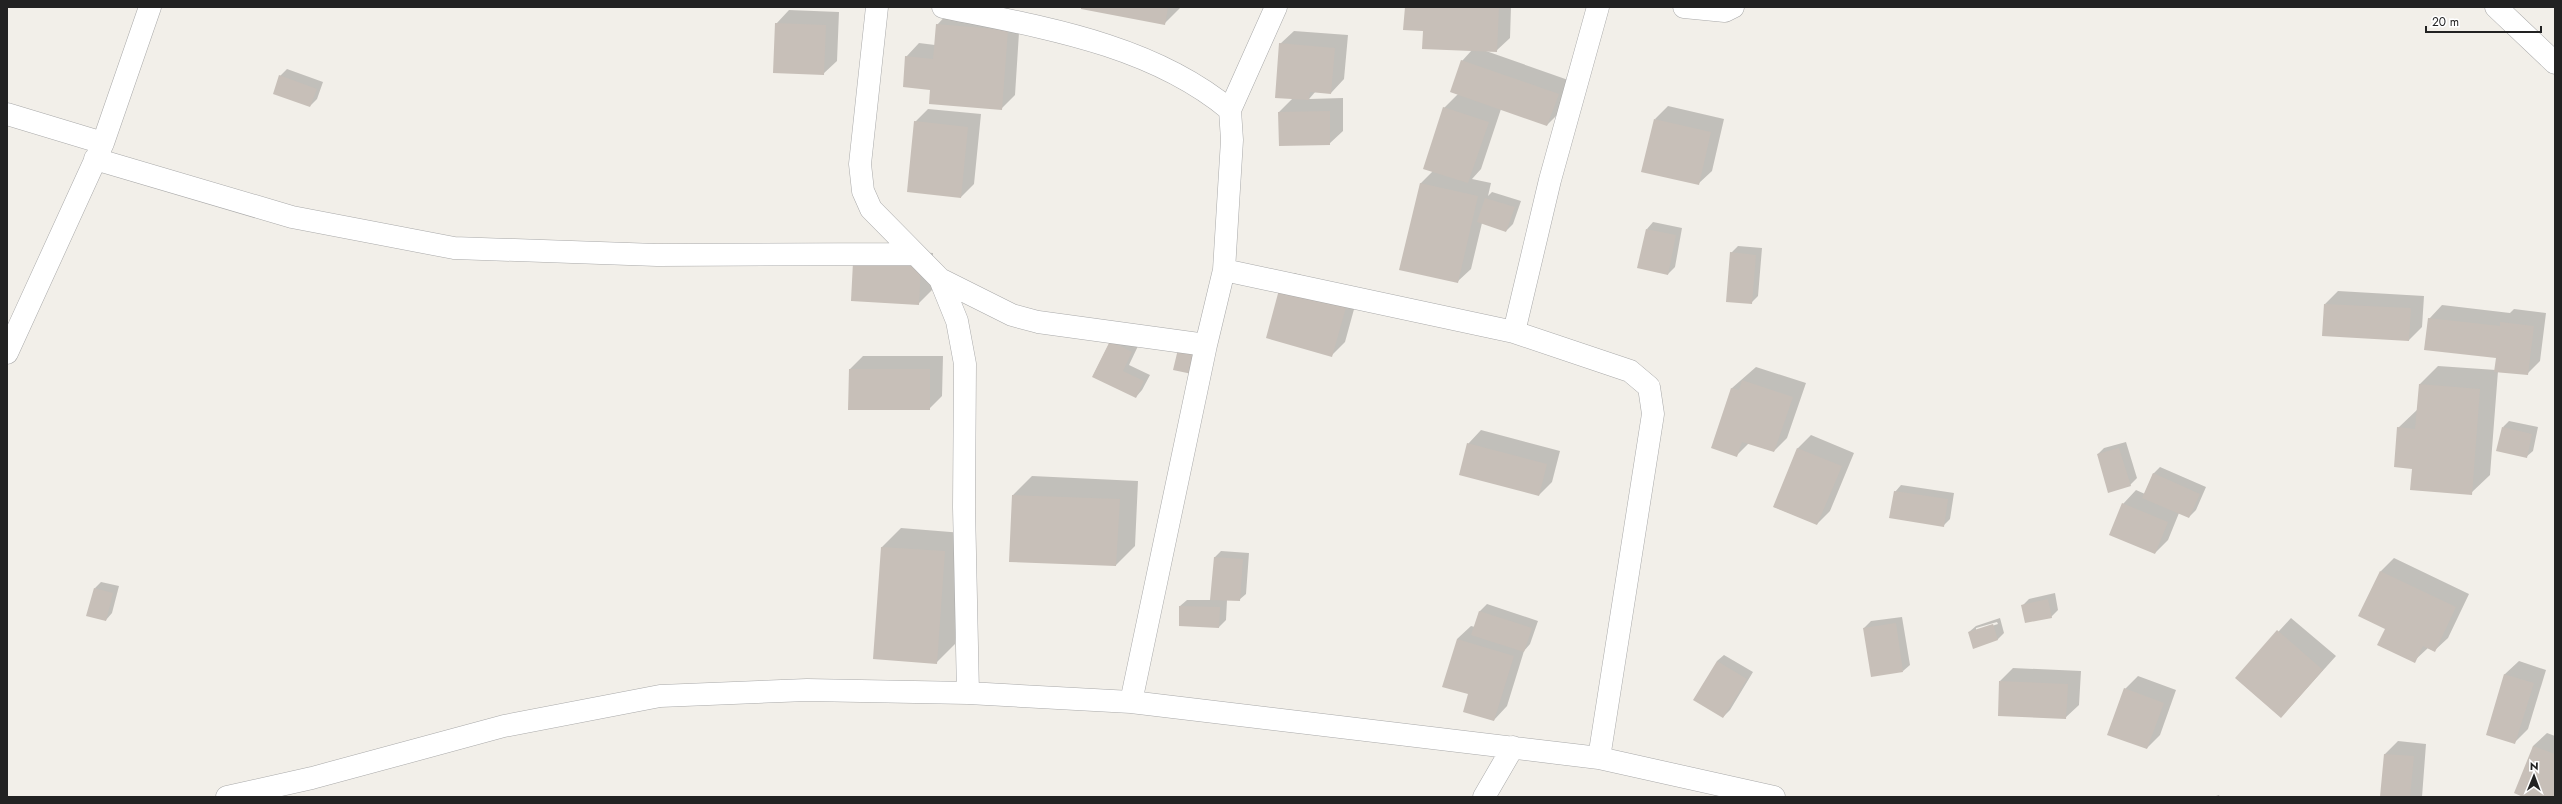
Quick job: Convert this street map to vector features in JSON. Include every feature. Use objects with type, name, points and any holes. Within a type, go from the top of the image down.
[{"type":"street","points":[[7,353],[99,151],[150,7]]},
{"type":"street","points":[[877,7],[860,164],[863,191],[871,209],[914,254],[940,280],[1012,315],[1038,322],[1206,345]]},
{"type":"street","points":[[943,7],[1030,25],[1134,54],[1206,90],[1230,110]]},
{"type":"street","points":[[1131,702],[1206,345],[1224,270],[1232,140],[1230,110],[1276,7]]},
{"type":"street","points":[[1514,332],[1550,180],[1598,7]]},
{"type":"street","points":[[1684,7],[1725,11],[1733,7]]},
{"type":"street","points":[[2496,7],[2555,63]]},
{"type":"street","points":[[7,114],[99,151],[292,217],[454,248],[657,255],[914,254]]},
{"type":"street","points":[[1224,270],[1514,332],[1630,371],[1649,387],[1653,414],[1599,758]]},
{"type":"street","points":[[940,280],[957,321],[965,364],[964,506],[968,693]]},
{"type":"street","points":[[227,797],[311,787],[504,726],[660,696],[807,690],[968,693],[1131,702],[1599,758],[1774,797]]},
{"type":"street","points":[[1484,797],[1513,747]]},
{"type":"building","points":[[1081,7],[1168,7],[1165,25],[1081,9]]},
{"type":"building","points":[[1405,7],[1499,7],[1497,52],[1422,49],[1423,31],[1403,30]]},
{"type":"building","points":[[775,23],[826,25],[824,75],[773,73]]},
{"type":"building","points":[[936,24],[1008,30],[1002,110],[929,104],[930,90],[903,87],[905,56],[933,59]]},
{"type":"building","points":[[1279,43],[1335,48],[1331,94],[1310,92],[1309,100],[1275,98]]},
{"type":"building","points":[[1461,60],[1559,94],[1547,126],[1450,92]]},
{"type":"building","points":[[279,75],[317,89],[310,107],[273,94]]},
{"type":"building","points":[[1443,107],[1489,122],[1468,183],[1423,169]]},
{"type":"building","points":[[1330,111],[1330,145],[1279,146],[1278,112]]},
{"type":"building","points":[[1654,119],[1711,132],[1699,185],[1641,172]]},
{"type":"building","points":[[914,121],[968,127],[961,198],[907,192]]},
{"type":"building","points":[[1420,183],[1478,196],[1458,283],[1399,270]]},
{"type":"building","points":[[1485,198],[1515,207],[1506,232],[1477,222]]},
{"type":"building","points":[[1646,229],[1676,235],[1668,275],[1637,268]]},
{"type":"building","points":[[1730,252],[1756,255],[1752,304],[1726,302]]},
{"type":"building","points":[[853,262],[921,266],[919,305],[851,301]]},
{"type":"building","points":[[1280,286],[1347,304],[1332,357],[1266,338]]},
{"type":"building","points":[[2324,304],[2411,308],[2409,341],[2322,336]]},
{"type":"building","points":[[2428,318],[2500,326],[2500,322],[2534,326],[2528,375],[2494,372],[2496,358],[2424,350]]},
{"type":"building","points":[[1110,341],[1132,352],[1123,371],[1144,381],[1136,398],[1092,377]]},
{"type":"building","points":[[1179,345],[1197,349],[1192,374],[1173,370]]},
{"type":"building","points":[[849,369],[930,369],[930,410],[848,410]]},
{"type":"building","points":[[1742,380],[1793,397],[1774,452],[1742,442],[1737,457],[1711,448],[1731,388],[1739,390]]},
{"type":"building","points":[[2419,384],[2480,389],[2472,495],[2410,490],[2412,469],[2394,467],[2397,427],[2415,429]]},
{"type":"building","points":[[2502,427],[2532,434],[2527,458],[2496,451]]},
{"type":"building","points":[[1467,443],[1547,464],[1539,496],[1459,475]]},
{"type":"building","points":[[1797,448],[1842,466],[1817,525],[1773,507]]},
{"type":"building","points":[[2119,448],[2131,486],[2108,493],[2097,454]]},
{"type":"building","points":[[2153,473],[2200,494],[2189,518],[2142,498]]},
{"type":"building","points":[[1894,491],[1948,499],[1944,527],[1889,518]]},
{"type":"building","points":[[1012,495],[1120,499],[1116,566],[1009,562]]},
{"type":"building","points":[[2122,503],[2168,522],[2155,554],[2109,535]]},
{"type":"building","points":[[881,547],[945,551],[937,664],[873,659]]},
{"type":"building","points":[[1214,557],[1243,559],[1240,601],[1210,600]]},
{"type":"building","points":[[2380,571],[2456,607],[2435,652],[2423,646],[2415,663],[2377,645],[2385,629],[2358,616]]},
{"type":"building","points":[[94,588],[113,593],[106,621],[86,616]]},
{"type":"building","points":[[2048,599],[2052,618],[2025,623],[2021,605]]},
{"type":"building","points":[[1179,606],[1220,607],[1219,628],[1179,626]]},
{"type":"building","points":[[1479,611],[1532,628],[1524,652],[1471,635]]},
{"type":"building","points":[[1896,623],[1903,672],[1871,677],[1863,628]]},
{"type":"building","points":[[1993,624],[1998,640],[1973,649],[1968,632]]},
{"type":"building","points":[[2277,630],[2323,670],[2281,718],[2235,678]]},
{"type":"building","points":[[1457,639],[1514,656],[1494,721],[1463,712],[1468,694],[1442,687]]},
{"type":"building","points":[[1717,661],[1747,679],[1723,718],[1693,700]]},
{"type":"building","points":[[2504,674],[2534,683],[2515,744],[2486,735]]},
{"type":"building","points":[[1999,681],[2068,684],[2066,719],[1998,716]]},
{"type":"building","points":[[2124,688],[2164,703],[2147,749],[2107,735]]},
{"type":"building","points":[[2533,746],[2555,754],[2555,797],[2523,797],[2514,793]]},
{"type":"building","points":[[2384,754],[2414,756],[2410,797],[2380,797]]}]
